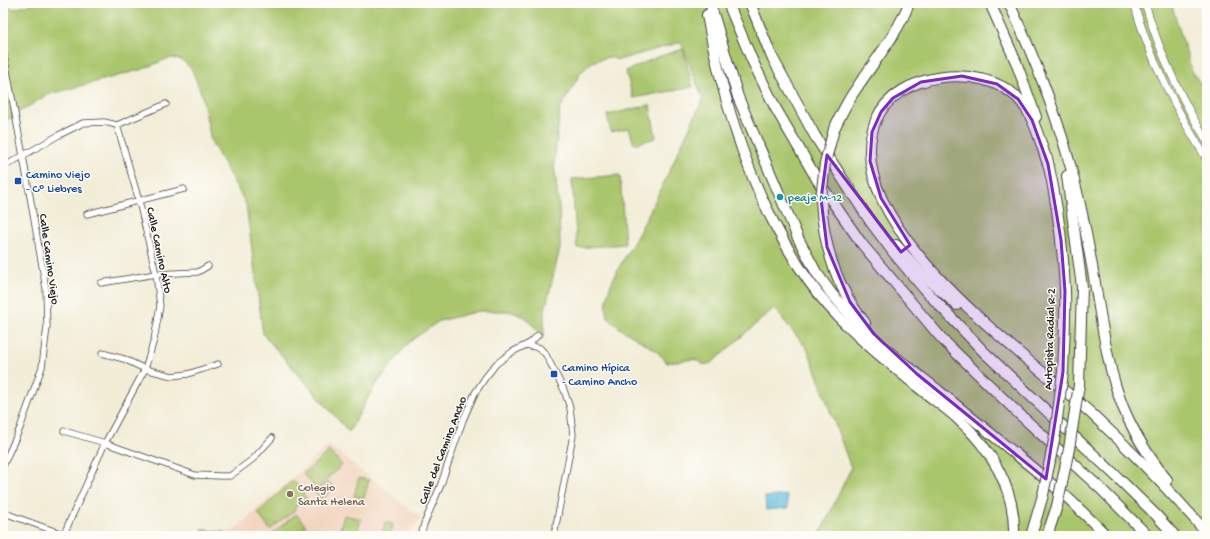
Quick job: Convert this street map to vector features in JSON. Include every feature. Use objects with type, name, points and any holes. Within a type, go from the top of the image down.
[{"type":"highway","points":[[705,3],[719,76],[731,120],[741,149],[773,222],[787,247],[809,281],[844,323],[907,378],[957,418],[980,440],[996,463],[1008,492],[1014,536]]},
{"type":"highway","points":[[710,3],[738,97],[798,238],[816,272],[831,293],[851,316],[880,345],[1034,469],[1069,499],[1107,536]]},
{"type":"highway","points":[[728,3],[752,60],[776,109],[818,181],[862,244],[920,315],[943,340],[1016,411],[1101,489],[1148,536]]},
{"type":"highway","points":[[750,3],[771,55],[815,136],[870,221],[893,252],[924,289],[984,352],[1113,472],[1175,536]]},
{"type":"highway","points":[[909,3],[888,42],[854,90],[834,129],[825,163],[821,199],[822,221],[827,247],[835,271],[850,302],[874,334],[916,374]]},
{"type":"highway","points":[[990,3],[1016,62],[1038,122],[1048,164]]},
{"type":"highway","points":[[1009,3],[1031,51],[1064,142],[1089,247],[1105,345],[1115,385],[1134,432],[1154,464],[1207,529]]},
{"type":"highway","points":[[1048,164],[1032,120],[1025,107],[1018,99],[997,84],[971,77],[952,76],[936,78],[904,89],[893,98],[881,112],[874,125],[870,140],[869,151],[871,165],[877,188],[888,211],[911,245],[930,269],[959,299],[1094,415],[1178,500],[1207,533]]},
{"type":"highway","points":[[1047,536],[1057,506],[1069,449],[1079,385],[1082,287],[1069,187],[1050,101]]},
{"type":"highway","name":"Autopista Radial R-2","points":[[1031,536],[1043,495],[1055,435],[1063,372],[1065,291],[1056,201],[1048,164]]},
{"type":"highway","points":[[833,165],[873,218],[920,272],[987,330],[1047,376]]},
{"type":"street","points":[[1134,3],[1138,19],[1156,62],[1195,141],[1207,159]]},
{"type":"street","points":[[1145,3],[1160,49],[1184,100],[1207,142]]},
{"type":"street","name":"Calle Camino Viejo","points":[[3,50],[46,289],[47,327],[42,367],[20,428],[3,466]]},
{"type":"street","points":[[3,167],[83,123],[104,122],[117,126],[166,104]]},
{"type":"street","name":"Calle Camino Alto","points":[[65,536],[104,443],[145,369],[154,340],[160,306],[156,274],[139,201],[117,126]]},
{"type":"street","points":[[87,214],[184,189]]},
{"type":"street","points":[[101,283],[156,274],[198,272],[208,266]]},
{"type":"street","name":"Calle del Camino Ancho","points":[[421,536],[424,524],[440,487],[463,420],[475,393],[496,364],[512,352],[532,342],[538,335],[540,348]]},
{"type":"street","points":[[526,345],[540,348],[546,355],[564,390],[570,408],[573,435],[554,536]]},
{"type":"street","points":[[102,353],[124,359],[145,369],[172,376],[188,374],[218,364]]},
{"type":"street","points":[[64,431],[104,443],[195,476],[230,476],[253,459],[272,438]]},
{"type":"street","points":[[3,512],[65,536]]},
{"type":"highlighted area","points":[[962,76],[997,84],[1018,99],[1032,120],[1048,164],[1061,240],[1065,291],[1063,372],[1046,479],[917,374],[874,334],[850,302],[827,247],[821,199],[827,155],[901,252],[910,245],[881,198],[870,161],[872,132],[881,112],[893,98],[921,82]]},
{"type":"shaded area","points":[[329,445],[421,518],[407,536],[200,536],[202,529],[233,531]]},
{"type":"green space","points":[[36,3],[1171,3],[1192,71],[1207,94],[1207,536],[819,536],[851,468],[808,350],[774,308],[714,361],[707,364],[703,364],[693,359],[667,363],[654,349],[617,326],[607,314],[607,299],[611,284],[651,210],[703,99],[681,42],[619,60],[608,57],[592,62],[581,72],[560,109],[554,164],[559,207],[560,248],[544,314],[544,337],[525,317],[509,311],[479,311],[439,321],[409,342],[374,387],[349,432],[263,334],[246,204],[211,141],[202,95],[192,70],[182,60],[172,58],[164,60],[143,69],[47,95],[3,122],[3,6],[14,9]]},
{"type":"green space","points":[[683,49],[693,87],[633,98],[626,71],[657,57]]},
{"type":"green space","points":[[650,105],[656,138],[634,144],[629,128],[611,132],[607,115]]},
{"type":"green space","points":[[620,175],[625,244],[577,248],[572,179]]},
{"type":"green space","points":[[329,451],[342,465],[316,489],[303,474]]},
{"type":"green space","points":[[359,478],[369,480],[364,498],[354,496]]},
{"type":"green space","points":[[293,480],[307,499],[294,508],[295,510],[270,530],[258,513]]},
{"type":"green space","points":[[328,481],[335,488],[321,500],[314,492]]},
{"type":"green space","points":[[296,514],[306,526],[294,536],[275,536],[273,533]]},
{"type":"green space","points":[[344,515],[361,519],[356,536],[343,536],[339,532]]},
{"type":"green space","points":[[385,522],[393,524],[390,536],[382,536]]},
{"type":"green space","points":[[203,530],[224,532],[224,536],[202,536]]},
{"type":"water","points":[[787,495],[788,508],[766,510],[765,497]]},
{"type":"place","name":"Camino Viejo - Cº Liebres","points":[[18,181]]},
{"type":"place","name":"peaje M-12","points":[[780,197]]},
{"type":"place","name":"Camino Hípica - Camino Ancho","points":[[554,374]]},
{"type":"place","name":"Colegio Santa Helena","points":[[290,494]]}]
